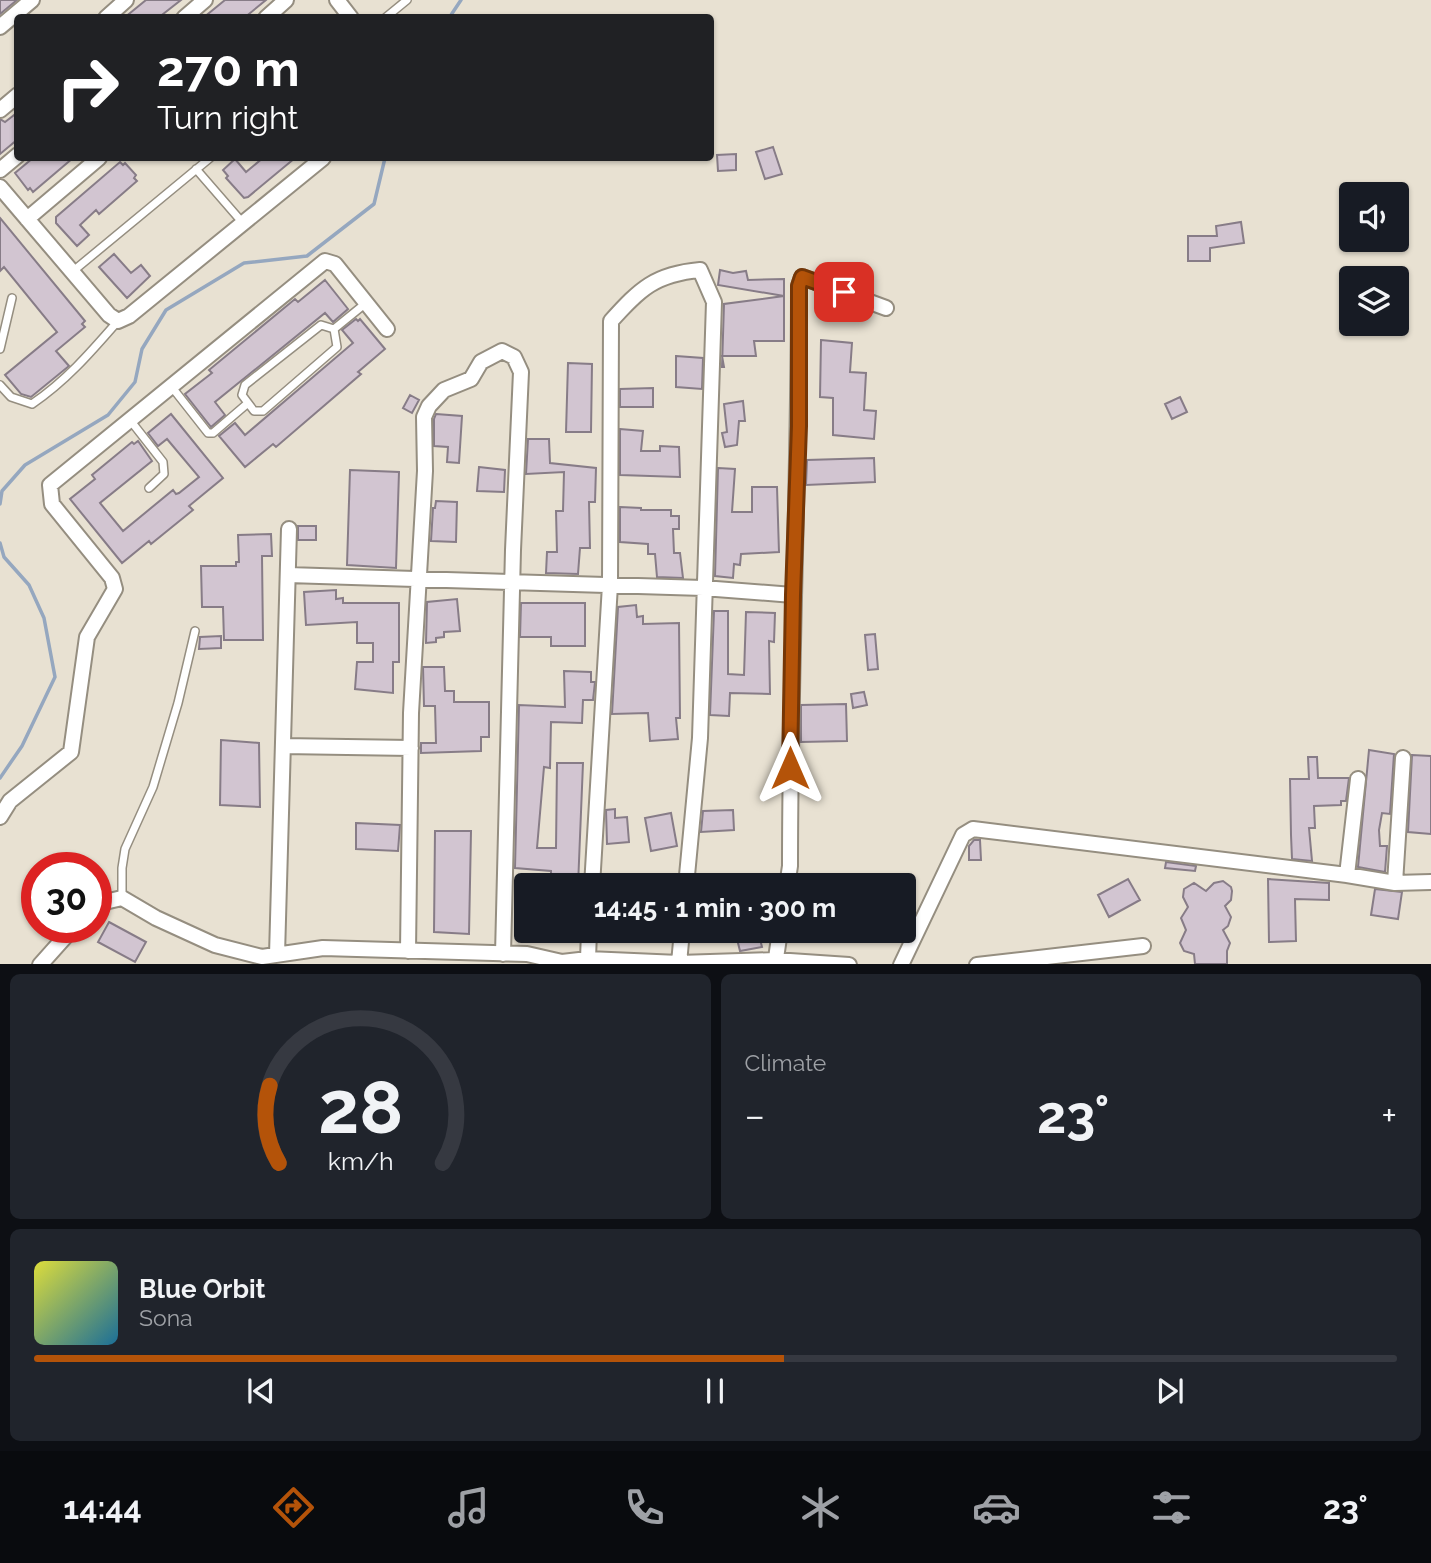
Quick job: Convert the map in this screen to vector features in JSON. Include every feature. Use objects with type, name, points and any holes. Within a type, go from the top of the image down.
[{"type":"street","points":[[15,14],[32,0]]},
{"type":"street","points":[[110,14],[126,0]]},
{"type":"street","points":[[189,14],[205,0]]},
{"type":"street","points":[[270,14],[286,0]]},
{"type":"street","points":[[337,0],[348,14]]},
{"type":"street","points":[[0,27],[14,15]]},
{"type":"street","points":[[0,110],[14,98]]},
{"type":"street","points":[[0,170],[14,158]]},
{"type":"street","points":[[27,219],[95,161]]},
{"type":"street","points":[[0,187],[109,315],[118,321],[129,316],[319,161]]},
{"type":"street","points":[[0,817],[10,801],[71,752],[87,637],[115,589],[112,578],[52,504],[50,485],[325,261],[335,264],[387,329]]},
{"type":"street","points":[[593,873],[610,585],[611,321],[639,291],[677,272],[700,270],[714,302],[700,738],[687,873]]},
{"type":"street","points":[[789,873],[793,595],[799,426],[799,286],[802,277],[886,308]]},
{"type":"street","points":[[408,951],[411,748],[425,471],[424,417],[429,406],[444,390],[471,379],[481,362],[502,351],[514,357],[521,372],[503,954]]},
{"type":"street","points":[[277,955],[289,528]]},
{"type":"street","points":[[288,575],[704,588],[793,595]]},
{"type":"street","points":[[283,746],[411,748]]},
{"type":"street","points":[[1395,883],[1403,758]]},
{"type":"street","points":[[1346,875],[1358,779]]},
{"type":"street","points":[[901,964],[963,835],[974,829],[1395,883],[1431,882]]},
{"type":"street","points":[[112,900],[122,898],[156,918],[215,945],[262,957],[323,948],[527,954],[561,963],[587,959],[679,963],[849,964]]},
{"type":"street","points":[[40,964],[59,943]]},
{"type":"street","points":[[587,959],[588,943]]},
{"type":"street","points":[[679,963],[681,943]]},
{"type":"street","points":[[775,962],[778,943]]},
{"type":"street","points":[[976,964],[1143,946]]},
{"type":"lane","points":[[390,14],[407,0]]},
{"type":"lane","points":[[72,272],[206,161]]},
{"type":"lane","points":[[196,169],[242,222]]},
{"type":"lane","points":[[0,349],[12,298]]},
{"type":"lane","points":[[334,329],[366,303]]},
{"type":"lane","points":[[0,385],[11,397],[32,404],[54,389],[76,368],[118,321]]},
{"type":"lane","points":[[321,326],[334,329],[338,347],[263,411],[254,411],[242,395],[245,385],[321,326]]},
{"type":"lane","points":[[171,386],[208,433],[213,433],[248,403]]},
{"type":"lane","points":[[130,420],[163,462],[164,474],[149,488]]},
{"type":"lane","points":[[122,898],[125,849],[153,787],[178,703],[195,631]]},
{"type":"building","points":[[0,0],[17,0],[0,14]]},
{"type":"building","points":[[146,0],[181,0],[163,14],[129,14]]},
{"type":"building","points":[[225,0],[266,0],[249,14],[208,14]]},
{"type":"building","points":[[14,115],[14,142],[0,154],[0,119],[5,122]]},
{"type":"building","points":[[773,147],[782,174],[765,179],[756,152]]},
{"type":"building","points":[[736,154],[736,170],[718,171],[717,155]]},
{"type":"building","points":[[29,161],[69,161],[33,192],[30,188],[28,190],[15,173]]},
{"type":"building","points":[[233,161],[237,161],[246,172],[259,161],[291,161],[244,198],[226,178],[228,176],[223,170]]},
{"type":"building","points":[[120,162],[123,165],[125,163],[136,175],[134,178],[137,181],[99,214],[96,210],[80,225],[89,235],[77,246],[56,223],[56,217]]},
{"type":"building","points":[[0,218],[85,321],[82,324],[85,327],[56,351],[69,366],[31,397],[21,394],[5,375],[57,332],[4,267],[0,271]]},
{"type":"building","points":[[1241,222],[1244,243],[1210,248],[1210,261],[1188,261],[1188,236],[1217,236],[1216,226]]},
{"type":"building","points":[[114,254],[131,273],[141,265],[150,276],[127,298],[99,267]]},
{"type":"building","points":[[720,270],[733,273],[746,271],[748,280],[784,279],[784,296],[718,285]]},
{"type":"building","points":[[325,280],[348,309],[333,322],[325,313],[215,402],[225,415],[211,427],[185,394],[212,373],[209,370],[295,299],[298,302]]},
{"type":"building","points":[[784,296],[784,341],[754,341],[756,356],[722,356],[724,304]]},
{"type":"building","points":[[360,319],[385,349],[358,372],[361,374],[276,447],[273,444],[245,467],[219,436],[235,423],[245,435],[353,343],[342,330]]},
{"type":"building","points":[[821,340],[852,343],[850,372],[866,373],[864,410],[876,411],[874,439],[833,435],[833,398],[820,397]]},
{"type":"building","points":[[676,356],[703,358],[702,389],[676,387]]},
{"type":"building","points":[[568,363],[592,364],[591,432],[566,432]]},
{"type":"building","points":[[653,388],[653,407],[620,407],[620,389]]},
{"type":"building","points":[[410,395],[419,400],[412,413],[403,408]]},
{"type":"building","points":[[1180,397],[1187,412],[1172,419],[1165,404]]},
{"type":"building","points":[[743,401],[745,421],[739,421],[737,445],[725,447],[722,433],[727,432],[724,404]]},
{"type":"building","points":[[171,414],[223,478],[189,506],[193,510],[151,544],[149,541],[122,563],[70,499],[95,479],[92,475],[132,442],[134,444],[138,441],[152,461],[100,503],[123,531],[173,490],[176,494],[179,493],[199,477],[167,439],[158,446],[148,433]]},
{"type":"building","points":[[436,414],[462,416],[459,463],[447,462],[448,447],[434,446]]},
{"type":"building","points":[[620,429],[643,431],[641,451],[660,451],[660,446],[679,447],[680,477],[620,475]]},
{"type":"building","points":[[528,439],[549,439],[550,463],[596,468],[595,502],[589,502],[590,548],[580,548],[578,574],[546,573],[547,552],[557,552],[556,511],[563,511],[564,472],[526,474]]},
{"type":"building","points":[[874,458],[875,482],[806,485],[807,460]]},
{"type":"building","points":[[479,467],[505,470],[504,492],[477,491]]},
{"type":"building","points":[[718,468],[735,469],[732,512],[752,512],[752,487],[777,487],[779,552],[741,554],[740,565],[734,564],[733,578],[715,576]]},
{"type":"building","points":[[350,470],[399,472],[396,568],[347,565]]},
{"type":"building","points":[[436,501],[457,502],[456,542],[431,541],[433,508]]},
{"type":"building","points":[[620,507],[671,510],[671,516],[679,516],[679,529],[673,529],[674,553],[680,553],[683,578],[657,577],[655,554],[648,554],[648,544],[620,542]]},
{"type":"building","points":[[298,526],[316,526],[316,540],[298,540]]},
{"type":"building","points":[[271,534],[272,556],[262,556],[263,640],[224,640],[223,607],[202,607],[201,566],[236,566],[236,562],[239,562],[238,535]]},
{"type":"building","points":[[336,590],[336,599],[343,598],[343,603],[399,603],[399,662],[393,662],[393,693],[355,689],[357,662],[373,662],[373,643],[357,643],[357,622],[306,625],[304,592]]},
{"type":"building","points":[[457,599],[460,631],[444,632],[444,637],[436,638],[436,642],[426,643],[427,602]]},
{"type":"building","points":[[521,603],[585,603],[585,646],[551,646],[551,637],[520,637]]},
{"type":"building","points":[[636,605],[637,617],[643,616],[643,624],[679,623],[680,718],[676,718],[678,739],[650,741],[648,713],[612,714],[618,607]]},
{"type":"building","points":[[714,611],[728,611],[728,674],[744,675],[746,612],[775,613],[774,642],[769,641],[770,694],[730,693],[729,716],[710,715]]},
{"type":"building","points":[[875,634],[878,669],[868,670],[865,635]]},
{"type":"building","points":[[221,636],[221,648],[199,649],[200,637]]},
{"type":"building","points":[[423,667],[444,667],[445,691],[454,691],[454,702],[489,702],[489,737],[481,737],[481,751],[421,753],[421,743],[436,743],[435,706],[424,706]]},
{"type":"building","points":[[564,671],[591,672],[591,682],[595,682],[593,700],[583,700],[582,723],[551,722],[550,768],[544,767],[537,848],[556,848],[557,763],[583,763],[579,873],[551,873],[515,868],[519,705],[565,707]]},
{"type":"building","points":[[864,692],[867,705],[853,708],[851,694]]},
{"type":"building","points":[[846,704],[847,741],[801,742],[801,705]]},
{"type":"building","points":[[221,740],[259,743],[260,807],[220,805]]},
{"type":"building","points":[[1369,750],[1394,754],[1390,814],[1382,813],[1379,830],[1380,846],[1387,846],[1385,872],[1358,867]]},
{"type":"building","points":[[1412,755],[1431,756],[1431,834],[1408,832]]},
{"type":"building","points":[[1308,757],[1317,757],[1318,778],[1349,778],[1346,801],[1341,801],[1341,805],[1314,806],[1315,828],[1309,828],[1312,861],[1292,859],[1291,835],[1290,779],[1309,779]]},
{"type":"building","points":[[615,809],[615,818],[627,817],[629,842],[607,844],[606,810]]},
{"type":"building","points":[[733,810],[734,830],[701,832],[703,811]]},
{"type":"building","points":[[671,813],[677,846],[651,851],[645,818]]},
{"type":"building","points":[[356,823],[400,825],[398,851],[356,849]]},
{"type":"building","points":[[435,831],[471,831],[469,934],[434,932]]},
{"type":"building","points":[[974,840],[980,840],[981,860],[969,860],[969,846]]},
{"type":"building","points":[[1166,862],[1196,866],[1195,871],[1165,868]]},
{"type":"building","points":[[1128,879],[1140,900],[1109,917],[1098,895]]},
{"type":"building","points":[[1268,879],[1329,883],[1329,900],[1295,899],[1296,941],[1269,942]]},
{"type":"building","points":[[1223,881],[1232,891],[1231,900],[1225,906],[1231,917],[1228,926],[1223,930],[1230,943],[1227,964],[1195,964],[1194,954],[1184,951],[1180,943],[1186,930],[1181,918],[1188,907],[1183,897],[1184,889],[1194,883],[1206,891],[1214,883]]},
{"type":"building","points":[[1375,889],[1402,892],[1398,919],[1371,915]]},
{"type":"building","points":[[112,924],[146,942],[135,962],[100,943],[112,943]]},
{"type":"building","points":[[738,943],[761,943],[762,947],[740,951]]},
{"type":"waterway","points":[[452,14],[461,0]]},
{"type":"waterway","points":[[0,504],[2,491],[25,465],[108,415],[135,382],[142,349],[166,310],[244,263],[307,256],[374,204],[384,161]]},
{"type":"waterway","points":[[0,543],[4,557],[29,585],[44,618],[55,677],[22,746],[0,778]]},
{"type":"route","points":[[790,768],[799,426],[799,286],[802,277],[844,292]]}]
